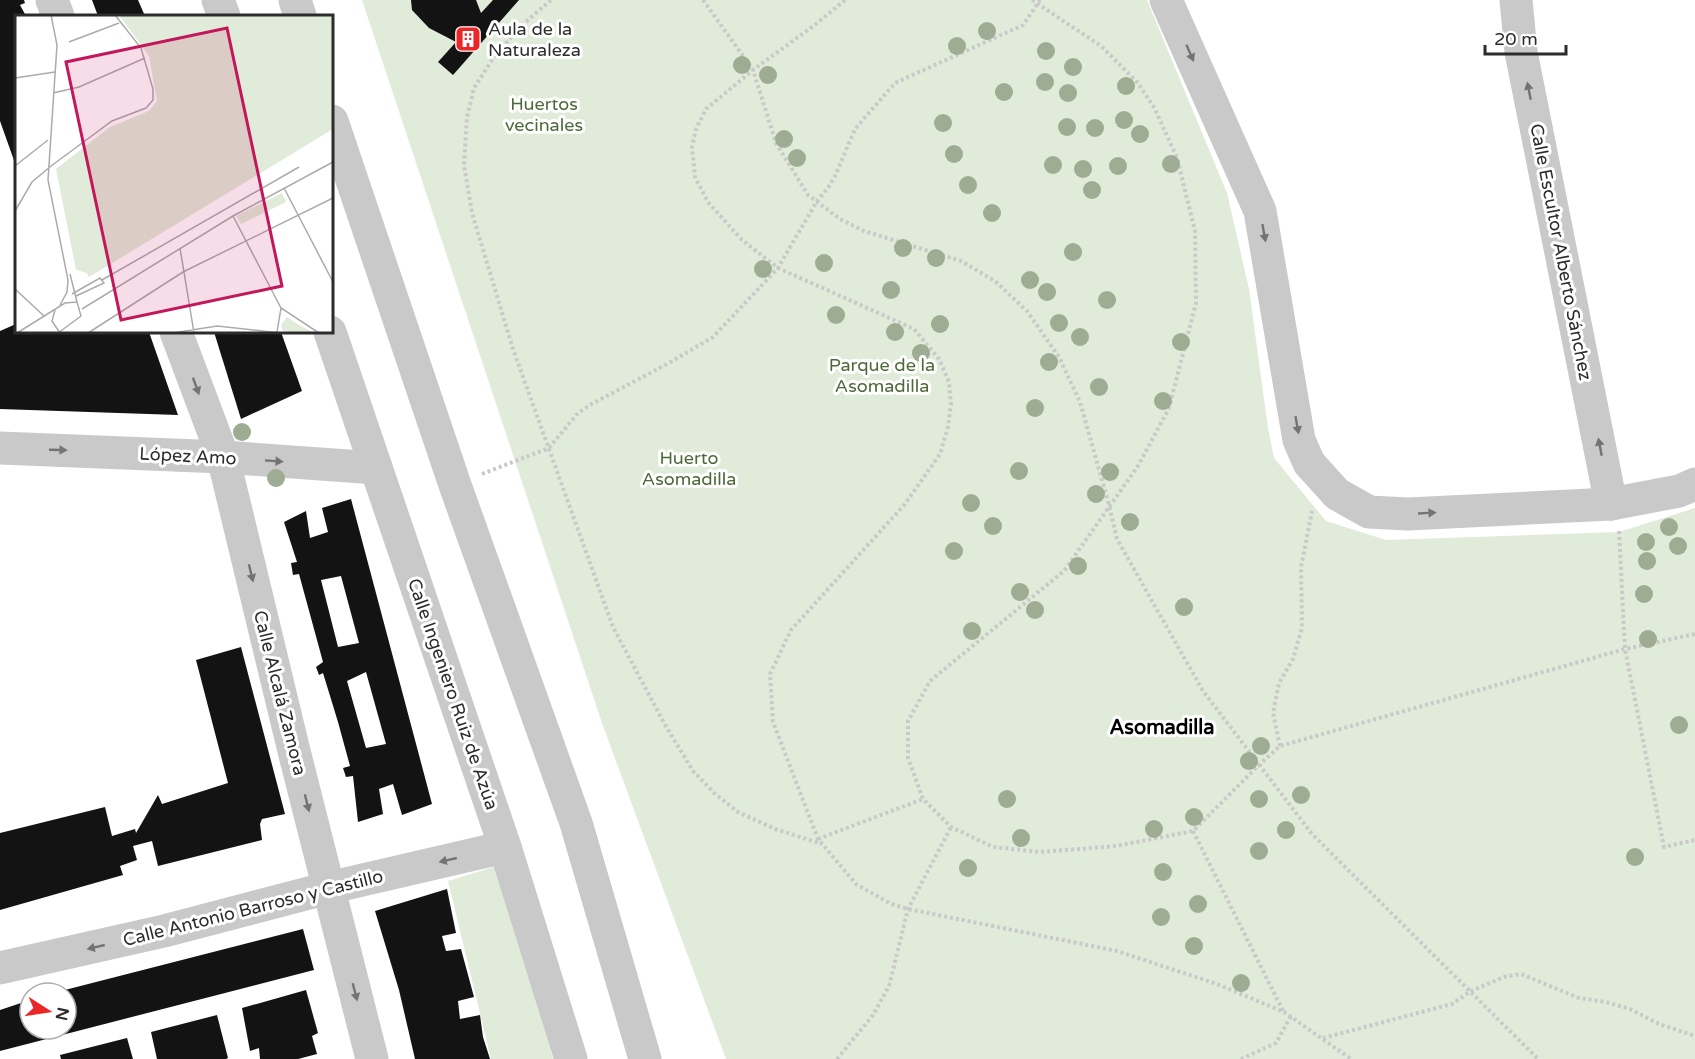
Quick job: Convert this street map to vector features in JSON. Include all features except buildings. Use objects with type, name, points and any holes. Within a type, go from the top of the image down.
[{"type":"street","points":[[52,0],[58,15]]},
{"type":"street","points":[[218,0],[224,15]]},
{"type":"street","points":[[295,0],[300,15]]},
{"type":"street","points":[[1166,0],[1260,211],[1299,440],[1309,462],[1337,494],[1369,512],[1408,514],[1611,504],[1680,491],[1695,484]]},
{"type":"street","name":"Calle Escultor Alberto Sánchez","points":[[1516,0],[1521,52],[1611,504]]},
{"type":"street","points":[[333,124],[455,485],[576,823],[645,1059]]},
{"type":"street","name":"Calle Alcalá Zamora","points":[[176,333],[223,457],[372,1059]]},
{"type":"street","name":"Calle Ingeniero Ruiz de Azúa","points":[[330,333],[505,847],[571,1059]]},
{"type":"street","name":"López Amo","points":[[0,448],[223,457],[376,468]]},
{"type":"street","name":"Calle Antonio Barroso y Castillo","points":[[0,968],[164,931],[328,888],[505,847]]},
{"type":"path","points":[[551,0],[514,34],[494,57],[474,88],[467,117],[464,165],[472,213],[513,349],[613,627],[664,723],[693,771],[714,793],[738,812],[775,829],[823,844]]},
{"type":"path","points":[[703,0],[753,70],[776,143],[808,195],[840,219],[864,231],[961,261],[995,281],[1027,311],[1059,357],[1080,402],[1118,539],[1203,691],[1312,834],[1538,1059]]},
{"type":"path","points":[[845,0],[706,109],[696,129],[692,147],[695,177],[708,202],[742,240],[778,268],[914,329],[939,359],[949,382],[951,404],[948,427],[940,454],[905,504],[791,630],[770,674],[773,722],[818,839],[856,884],[891,904],[1117,951],[1217,984],[1284,1012],[1351,1059]]},
{"type":"path","points":[[1032,0],[1039,2],[1101,46],[1138,83],[1155,109],[1177,158],[1195,231],[1196,303],[1169,408],[1138,465],[1064,571],[930,681],[908,721],[908,758],[923,799],[951,826],[993,847],[1041,852],[1116,846],[1193,831],[1280,746],[1625,649],[1695,634]]},
{"type":"path","points":[[549,448],[578,413],[713,337],[778,268],[817,201],[835,176],[855,129],[895,83],[1023,25],[1039,2]]},
{"type":"path","points":[[1280,746],[1273,713],[1279,683],[1293,659],[1302,628],[1301,567],[1315,500],[1324,479]]},
{"type":"path","points":[[1611,504],[1619,532],[1625,649],[1664,847],[1695,840]]},
{"type":"path","points":[[818,839],[923,799]]},
{"type":"path","points":[[837,1059],[873,1015],[889,986],[908,909],[951,826]]},
{"type":"path","points":[[1193,831],[1284,1012]]},
{"type":"path","points":[[1323,1038],[1452,1004],[1471,991],[1504,977],[1521,974],[1579,998],[1630,1009],[1659,1024],[1695,1036]]},
{"type":"path","points":[[1241,1059],[1276,1043],[1291,1016]]},
{"type":"green space","name":"Parque de la Asomadilla","points":[[362,0],[1147,0],[1227,193],[1249,289],[1274,458],[1326,521],[1386,540],[1619,532],[1695,508],[1695,1059],[726,1059],[603,726]]},
{"type":"green space","points":[[503,864],[553,1059],[491,1059],[448,881]]},
{"type":"place","name":"Aula de la Naturaleza","points":[[468,39]]},
{"type":"district","name":"Asomadilla","points":[[1162,728]]},
{"type":"park label","name":"Huertos vecinales","points":[[544,114]]},
{"type":"park label","name":"Huerto Asomadilla","points":[[689,468]]}]
